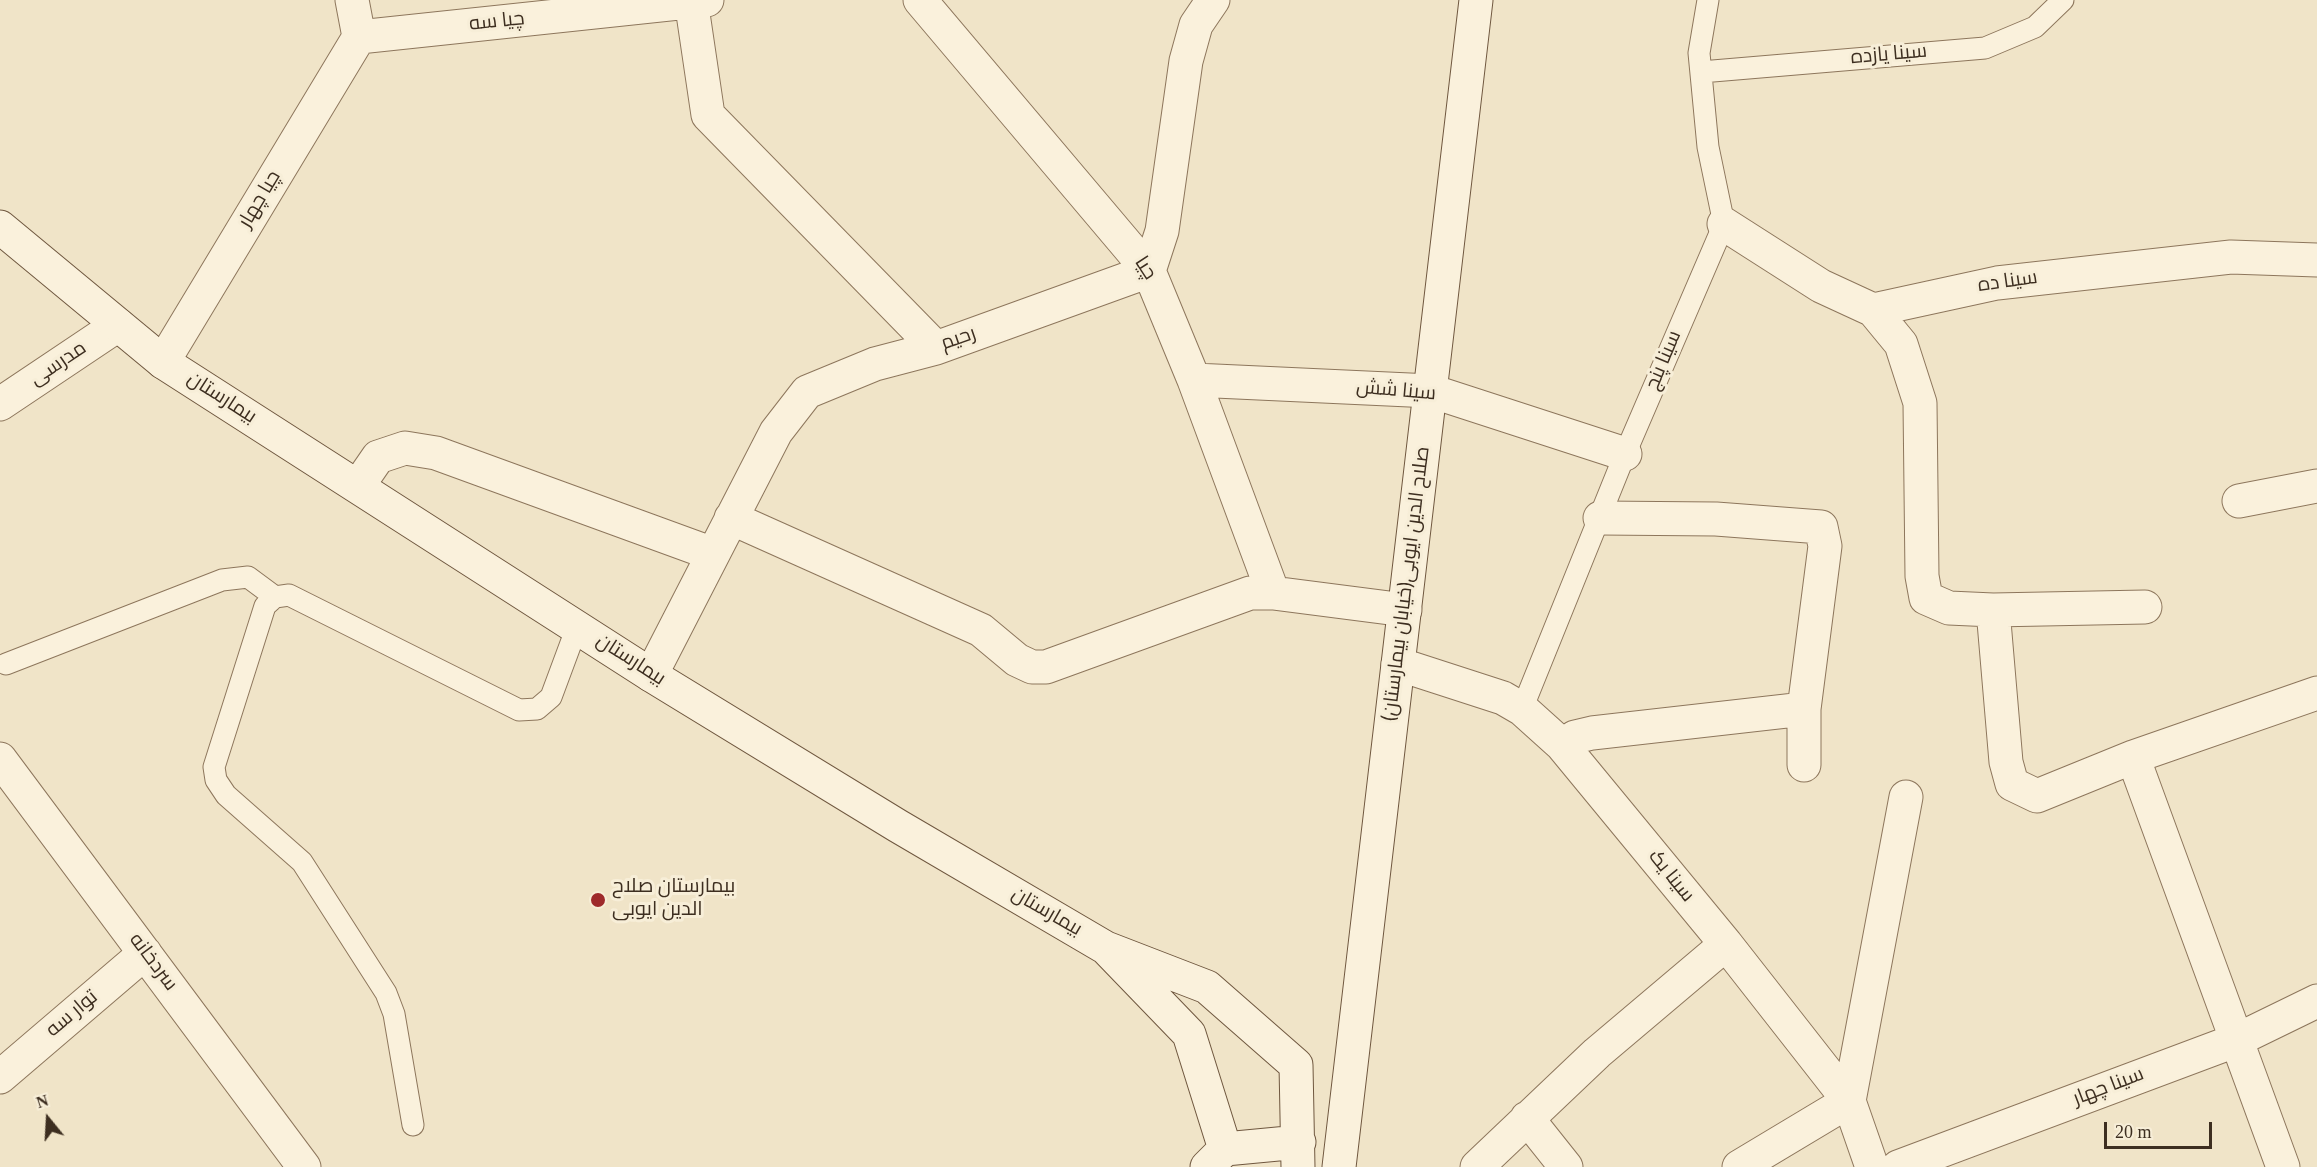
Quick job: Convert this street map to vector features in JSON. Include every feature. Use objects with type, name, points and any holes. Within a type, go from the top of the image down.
[{"type":"street","points":[[352,0],[359,38]]},
{"type":"street","name":"چیا","points":[[920,0],[1149,272],[1194,380],[1273,593]]},
{"type":"street","points":[[1149,272],[1162,231],[1186,61],[1196,25],[1213,0]]},
{"type":"street","name":"صلاح الدین ایوبی(خیابان بیمارستان)","points":[[1339,1167],[1476,0]]},
{"type":"street","points":[[697,1],[708,115],[936,348]]},
{"type":"street","name":"چیا سه","points":[[359,38],[697,1]]},
{"type":"street","name":"چیا چهار","points":[[163,362],[359,38]]},
{"type":"street","points":[[1724,224],[1821,286],[1873,310],[1901,344],[1920,403],[1922,576],[1926,598],[1949,608],[1993,610],[2145,607]]},
{"type":"street","points":[[0,227],[118,325]]},
{"type":"street","name":"سینا ده","points":[[1873,310],[2020,280],[2231,257],[2317,260]]},
{"type":"street","name":"رحیم","points":[[651,675],[776,432],[807,392],[875,364],[936,348],[1149,272]]},
{"type":"street","name":"بیمارستان","points":[[118,325],[163,362],[651,675],[898,826],[1106,948]]},
{"type":"street","name":"مدرسی","points":[[0,404],[118,325]]},
{"type":"street","name":"سینا شش","points":[[1194,380],[1431,392],[1625,454]]},
{"type":"street","points":[[358,486],[378,457],[405,448],[436,453],[713,554]]},
{"type":"street","points":[[2239,501],[2317,486]]},
{"type":"street","points":[[731,518],[981,630],[1017,660],[1032,667],[1046,667],[1250,593],[1273,593],[1405,610]]},
{"type":"street","points":[[1600,518],[1716,519],[1821,527],[1825,546],[1804,709],[1804,765]]},
{"type":"street","points":[[1993,610],[2006,762],[2012,784],[2037,796],[2133,757],[2317,693]]},
{"type":"street","name":"سینا یک","points":[[1398,664],[1503,698],[1521,709],[1562,745],[1726,944],[1848,1101],[1872,1167]]},
{"type":"street","points":[[1562,745],[1575,737],[1592,733],[1804,709]]},
{"type":"street","points":[[2133,757],[2283,1167]]},
{"type":"street","name":"سردخانه","points":[[0,759],[301,1166]]},
{"type":"street","points":[[1738,1167],[1848,1101],[1906,797]]},
{"type":"street","points":[[1477,1167],[1598,1053],[1726,944]]},
{"type":"street","points":[[1106,948],[1208,987],[1296,1065],[1298,1155],[1216,1158],[1189,1034],[1106,948]]},
{"type":"street","name":"توار سه","points":[[0,1077],[145,953]]},
{"type":"street","name":"سینا چهار","points":[[1898,1167],[2237,1040],[2317,1000]]},
{"type":"street","points":[[1527,1118],[1566,1167]]},
{"type":"lane","points":[[1708,0],[1699,53],[1708,147],[1724,224]]},
{"type":"lane","name":"سینا یازده","points":[[1701,72],[1985,48],[2035,27],[2063,0]]},
{"type":"lane","name":"سینا پنج","points":[[1521,709],[1625,454],[1724,224]]},
{"type":"lane","points":[[6,664],[222,580],[248,577],[275,597]]},
{"type":"lane","points":[[413,1125],[394,1014],[386,993],[302,861],[226,795],[216,780],[214,766],[265,606],[275,597],[289,595],[519,710],[537,709],[551,697],[577,627]]},
{"type":"place","name":"بیمارستان صلاح الدین ایوبی","points":[[598,900]]}]
